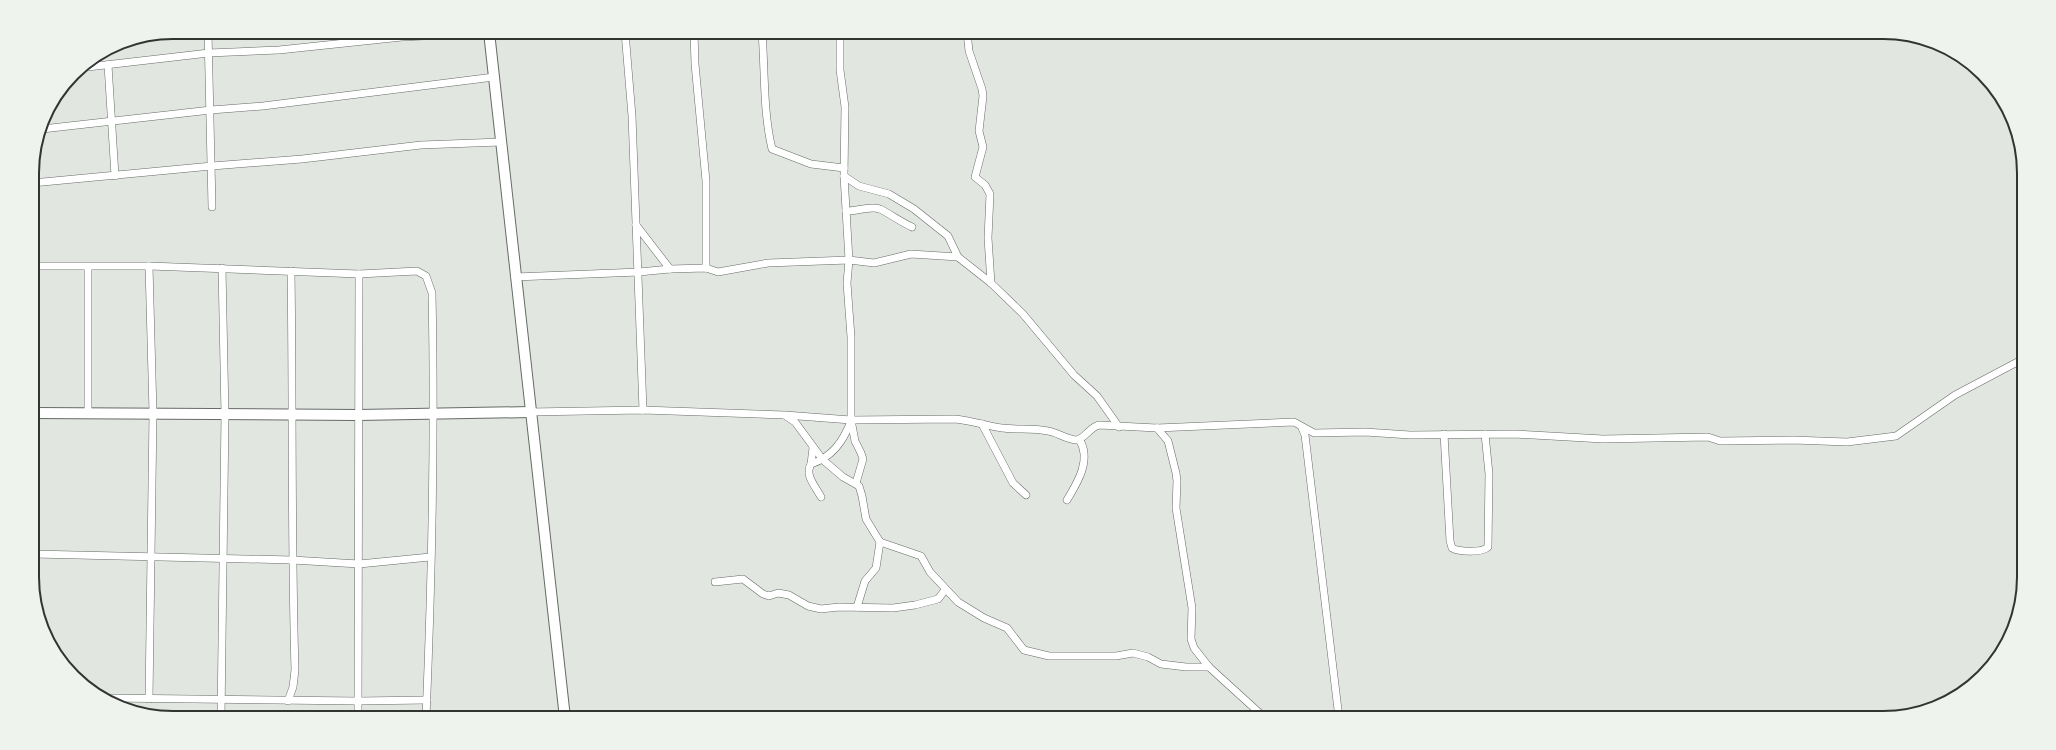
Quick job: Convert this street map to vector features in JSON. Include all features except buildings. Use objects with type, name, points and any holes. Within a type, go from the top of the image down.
[{"type":"main road","points":[[490,39],[564,711]]},
{"type":"main road","points":[[39,412],[358,416],[530,412]]},
{"type":"street","points":[[208,39],[212,207]]},
{"type":"street","points":[[92,67],[209,53],[279,50],[368,39]]},
{"type":"street","points":[[626,39],[632,116],[643,410]]},
{"type":"street","points":[[694,39],[695,64],[706,182],[706,268]]},
{"type":"street","points":[[762,39],[768,138],[772,149],[811,164],[844,172],[859,186],[889,194],[914,209],[948,236],[958,257],[991,283],[1023,314],[1074,375],[1097,396],[1120,427]]},
{"type":"street","points":[[840,39],[841,76],[844,107],[844,172],[849,260],[847,283],[851,337],[851,420],[855,441],[863,459],[856,483]]},
{"type":"street","points":[[968,39],[969,51],[982,89],[982,115],[979,130],[983,147],[975,176],[985,185],[990,194],[988,238],[991,283]]},
{"type":"street","points":[[108,65],[110,122],[115,176]]},
{"type":"street","points":[[47,128],[211,110],[263,106],[494,76]]},
{"type":"street","points":[[39,182],[212,166],[302,160],[421,145],[501,142]]},
{"type":"street","points":[[846,211],[852,212],[859,208],[879,209],[912,227]]},
{"type":"street","points":[[636,225],[670,269]]},
{"type":"street","points":[[515,277],[706,268],[718,272],[768,263],[849,260],[874,263],[911,254],[958,257]]},
{"type":"street","points":[[39,266],[88,268],[149,266],[359,274],[417,271],[426,276],[432,293],[434,414],[430,557],[432,593],[428,626],[426,711]]},
{"type":"street","points":[[149,266],[153,413],[149,698]]},
{"type":"street","points":[[88,268],[88,413]]},
{"type":"street","points":[[221,711],[225,415],[222,268]]},
{"type":"street","points":[[288,700],[293,687],[295,670],[292,560],[293,415],[291,271]]},
{"type":"street","points":[[358,711],[359,274]]},
{"type":"street","points":[[1079,440],[1096,425],[1157,428],[1294,422],[1302,428],[1314,433],[1365,432],[1410,435],[1515,434],[1603,439],[1708,437],[1720,441],[1793,440],[1847,442],[1896,436],[1955,395],[2017,362]]},
{"type":"street","points":[[530,412],[643,410],[785,415],[851,420],[954,419],[970,420],[1000,428],[1038,429],[1079,440],[1084,448],[1085,454],[1076,484],[1067,500]]},
{"type":"street","points":[[785,415],[795,422],[823,460],[843,477],[856,483],[862,496],[866,519],[880,542],[921,556],[930,572],[963,606],[1007,628],[1015,636],[1021,647],[1032,652],[1049,656],[1116,656],[1133,653],[1148,657],[1161,664],[1186,667],[1208,667]]},
{"type":"street","points":[[811,464],[823,460],[837,448],[851,420]]},
{"type":"street","points":[[982,424],[1013,483],[1026,495]]},
{"type":"street","points":[[1157,428],[1168,441],[1177,477],[1176,508],[1192,608],[1191,639],[1199,656],[1208,667],[1257,711]]},
{"type":"street","points":[[1302,428],[1305,435],[1339,711]]},
{"type":"street","points":[[1444,434],[1450,541],[1452,548],[1458,550],[1483,550],[1488,547],[1489,474],[1485,434]]},
{"type":"street","points":[[813,448],[811,464],[808,468],[809,474],[821,497]]},
{"type":"street","points":[[857,607],[865,581],[876,568],[880,542]]},
{"type":"street","points":[[39,554],[292,560],[358,564],[430,557]]},
{"type":"street","points":[[715,582],[743,579],[763,594],[769,596],[778,593],[789,594],[808,606],[821,609],[857,607],[893,608],[915,605],[938,599],[946,590]]},
{"type":"street","points":[[293,687],[299,697],[308,701]]},
{"type":"street","points":[[116,698],[358,702],[427,700]]}]
